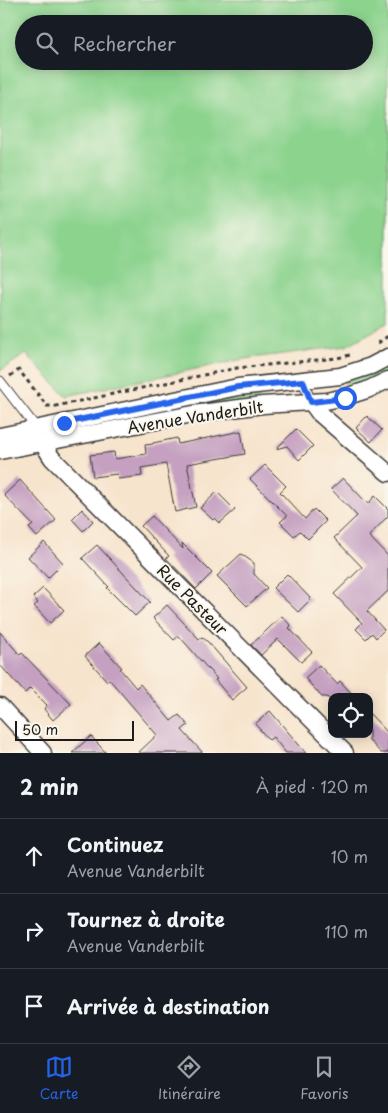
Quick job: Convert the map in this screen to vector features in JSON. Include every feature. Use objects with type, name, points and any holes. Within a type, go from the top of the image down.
[{"type":"street","name":"Avenue Vanderbilt","points":[[0,452],[40,436],[238,387],[303,381],[357,372],[388,357]]},
{"type":"street","name":"Avenue Vanderbilt","points":[[0,436],[40,436],[263,405],[345,398],[388,380]]},
{"type":"street","points":[[311,402],[319,413],[388,473]]},
{"type":"street","name":"Rue Pasteur","points":[[40,436],[52,458],[345,753]]},
{"type":"street","points":[[0,706],[43,753]]},
{"type":"lane","points":[[4,379],[40,436]]},
{"type":"lane","points":[[303,381],[311,402]]},
{"type":"path","points":[[375,344],[388,336]]},
{"type":"path","points":[[4,379],[19,370],[47,406],[56,406],[237,368],[337,358],[351,354]]},
{"type":"green space","points":[[0,0],[388,0],[388,323],[346,346],[244,359],[66,396],[26,354],[0,371]]},
{"type":"green space","points":[[388,363],[388,374],[347,391],[345,381]]},
{"type":"green space","points":[[257,389],[259,400],[70,433],[68,428]]},
{"type":"building","points":[[367,416],[382,430],[371,442],[356,428]]},
{"type":"building","points":[[296,429],[313,446],[299,460],[287,446],[276,449]]},
{"type":"building","points":[[241,431],[245,454],[187,464],[196,507],[175,512],[166,464],[141,468],[142,476],[118,479],[117,474],[93,477],[90,455],[114,452],[115,459],[146,454],[145,445],[153,443],[177,438],[178,444]]},
{"type":"building","points":[[265,465],[286,486],[280,492],[305,519],[314,509],[326,521],[308,539],[300,531],[294,536],[280,522],[287,516],[250,479]]},
{"type":"building","points":[[343,478],[368,504],[375,496],[388,509],[388,516],[369,536],[388,556],[388,591],[367,611],[384,630],[376,638],[372,633],[366,639],[356,629],[362,623],[334,594],[362,567],[334,538],[357,516],[331,489]]},
{"type":"building","points":[[20,480],[56,520],[37,537],[29,528],[33,525],[4,495]]},
{"type":"building","points":[[217,492],[235,510],[220,523],[215,518],[213,520],[200,508]]},
{"type":"building","points":[[82,509],[93,521],[83,531],[72,519]]},
{"type":"building","points":[[152,516],[183,549],[182,543],[212,573],[196,589],[166,558],[169,556],[141,526]]},
{"type":"building","points":[[44,542],[63,563],[48,578],[28,557]]},
{"type":"building","points":[[97,545],[150,602],[135,616],[107,588],[109,587],[82,558]]},
{"type":"building","points":[[241,554],[254,563],[254,574],[267,588],[247,606],[217,576]]},
{"type":"building","points":[[287,574],[311,599],[298,612],[273,588]]},
{"type":"building","points":[[43,588],[64,610],[50,623],[34,606],[38,603],[33,597]]},
{"type":"building","points":[[167,605],[199,639],[202,637],[208,642],[247,687],[232,700],[215,680],[217,679],[179,636],[174,640],[153,618]]},
{"type":"building","points":[[282,616],[291,626],[289,628],[312,652],[301,662],[278,639],[261,655],[251,645]]},
{"type":"building","points":[[0,632],[20,655],[22,653],[71,704],[53,720],[44,709],[47,705],[30,688],[25,693],[0,665]]},
{"type":"building","points":[[99,643],[122,668],[120,669],[136,688],[140,684],[171,721],[179,715],[188,725],[182,730],[203,753],[138,753],[157,735],[109,679],[107,681],[85,656]]},
{"type":"building","points":[[319,665],[337,684],[340,681],[351,693],[328,693],[328,698],[322,697],[305,678]]},
{"type":"building","points":[[270,711],[306,753],[286,753],[273,737],[269,740],[255,724]]},
{"type":"building","points":[[373,717],[388,733],[388,753],[381,753],[369,738],[373,738]]},
{"type":"building","points":[[91,736],[106,753],[72,753]]},
{"type":"route","points":[[64,423],[226,389],[260,384],[303,381],[311,402],[345,398]]}]
